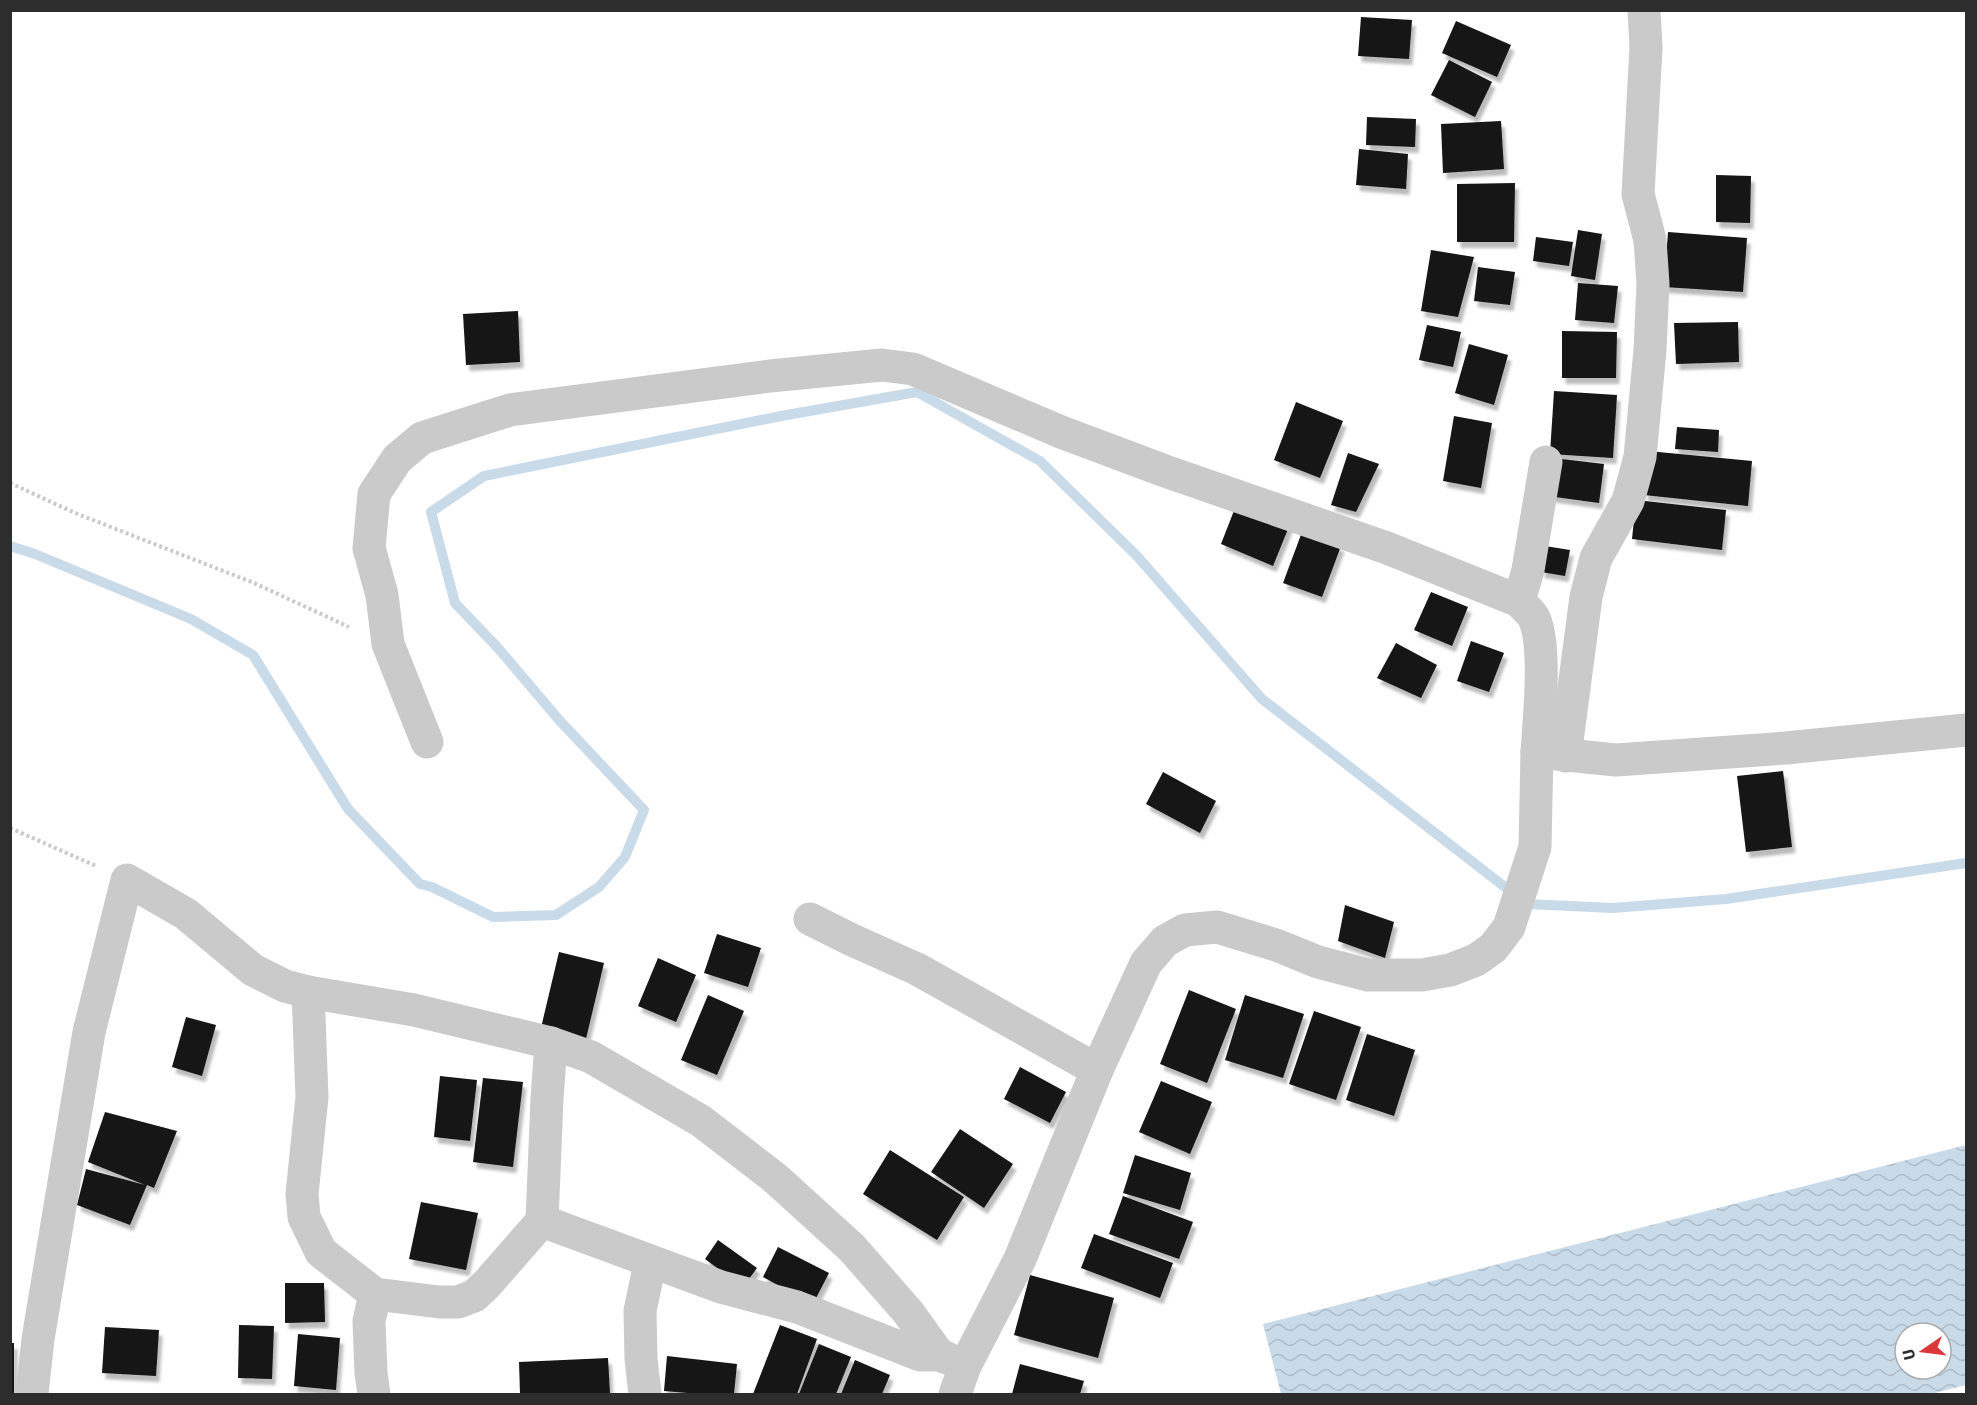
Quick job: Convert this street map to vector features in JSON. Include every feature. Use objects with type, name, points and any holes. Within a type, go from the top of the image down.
[{"type":"street","points":[[953,1372],[1020,1259],[1097,1070],[1146,963],[1165,941],[1185,930],[1217,927],[1276,945],[1318,962],[1368,975],[1422,975],[1450,970],[1476,960],[1493,948],[1509,927],[1534,848],[1552,754],[1596,558],[1628,501],[1640,457],[1650,350],[1653,284],[1650,240],[1638,194],[1646,48],[1644,10]]},
{"type":"street","points":[[427,742],[388,644],[382,595],[369,548],[374,494],[397,459],[422,438],[510,410],[770,376],[882,365],[913,369],[1061,432],[1165,471],[1387,548],[1524,586]]},
{"type":"street","points":[[1546,462],[1524,586],[1539,635],[1541,680],[1552,754]]},
{"type":"street","points":[[1552,754],[1617,760],[1966,730]]},
{"type":"street","points":[[32,1395],[38,1339],[89,1032],[127,880],[186,914],[253,970],[285,986],[414,1010],[551,1043],[591,1057],[702,1121],[775,1178],[852,1248],[908,1312],[953,1372]]},
{"type":"street","points":[[810,919],[917,969],[1097,1070]]},
{"type":"street","points":[[308,992],[312,1097],[302,1194],[304,1217],[321,1251],[375,1294],[439,1302],[458,1302],[474,1296],[542,1221],[551,1043]]},
{"type":"street","points":[[542,1221],[721,1287],[797,1307],[920,1355],[953,1372]]},
{"type":"street","points":[[645,1395],[641,1359],[640,1311],[651,1263]]},
{"type":"street","points":[[374,1395],[369,1321],[375,1294]]},
{"type":"path","points":[[10,483],[75,513],[254,583],[388,644]]},
{"type":"path","points":[[10,828],[127,880]]},
{"type":"water","points":[[1966,1145],[1966,1385],[1931,1394],[1281,1394],[1263,1324]]},
{"type":"building","points":[[1361,17],[1412,20],[1409,59],[1358,56]]},
{"type":"building","points":[[1456,21],[1511,45],[1497,77],[1442,53]]},
{"type":"building","points":[[1449,60],[1492,82],[1475,117],[1431,95]]},
{"type":"building","points":[[1367,117],[1416,119],[1415,147],[1366,145]]},
{"type":"building","points":[[1501,121],[1504,169],[1443,173],[1441,124]]},
{"type":"building","points":[[1359,149],[1408,154],[1406,189],[1356,185]]},
{"type":"building","points":[[1716,175],[1751,176],[1750,223],[1716,222]]},
{"type":"building","points":[[1515,183],[1514,242],[1457,242],[1457,184]]},
{"type":"building","points":[[1578,230],[1602,234],[1595,280],[1571,276]]},
{"type":"building","points":[[1668,232],[1747,238],[1743,292],[1664,287]]},
{"type":"building","points":[[1536,237],[1573,242],[1569,266],[1533,261]]},
{"type":"building","points":[[1431,250],[1474,257],[1458,317],[1421,311]]},
{"type":"building","points":[[1478,267],[1515,272],[1510,305],[1474,301]]},
{"type":"building","points":[[1578,283],[1618,286],[1614,323],[1575,320]]},
{"type":"building","points":[[518,311],[520,362],[466,365],[463,314]]},
{"type":"building","points":[[1738,322],[1739,362],[1676,364],[1674,323]]},
{"type":"building","points":[[1427,325],[1461,332],[1453,367],[1419,360]]},
{"type":"building","points":[[1562,331],[1617,332],[1616,378],[1562,378]]},
{"type":"building","points":[[1469,344],[1508,355],[1494,405],[1455,393]]},
{"type":"building","points":[[1554,391],[1617,395],[1613,458],[1550,454]]},
{"type":"building","points":[[1296,402],[1343,421],[1320,478],[1274,460]]},
{"type":"building","points":[[1454,416],[1492,423],[1481,488],[1443,481]]},
{"type":"building","points":[[1677,427],[1719,430],[1718,452],[1675,449]]},
{"type":"building","points":[[1648,451],[1752,461],[1748,506],[1644,495]]},
{"type":"building","points":[[1348,453],[1379,464],[1356,512],[1331,505]]},
{"type":"building","points":[[1553,458],[1604,464],[1599,503],[1548,496]]},
{"type":"building","points":[[1636,500],[1726,510],[1722,550],[1632,539]]},
{"type":"building","points":[[1237,503],[1290,524],[1273,566],[1221,544]]},
{"type":"building","points":[[1302,532],[1341,546],[1322,597],[1283,583]]},
{"type":"building","points":[[1545,546],[1570,550],[1565,576],[1541,572]]},
{"type":"building","points":[[1431,592],[1468,607],[1452,646],[1414,630]]},
{"type":"building","points":[[1471,641],[1504,653],[1489,692],[1457,681]]},
{"type":"building","points":[[1396,643],[1437,665],[1421,698],[1377,678]]},
{"type":"building","points":[[1783,771],[1792,847],[1746,852],[1737,776]]},
{"type":"building","points":[[1163,772],[1216,801],[1200,833],[1146,804]]},
{"type":"building","points":[[1345,905],[1394,922],[1385,958],[1338,941]]},
{"type":"building","points":[[717,934],[761,948],[748,987],[704,973]]},
{"type":"building","points":[[559,952],[604,963],[585,1043],[540,1032]]},
{"type":"building","points":[[658,958],[696,975],[676,1022],[638,1006]]},
{"type":"building","points":[[1189,990],[1236,1009],[1207,1083],[1160,1064]]},
{"type":"building","points":[[708,995],[744,1011],[717,1075],[681,1060]]},
{"type":"building","points":[[1245,995],[1304,1014],[1283,1078],[1225,1060]]},
{"type":"building","points":[[1314,1011],[1361,1027],[1336,1100],[1289,1084]]},
{"type":"building","points":[[186,1017],[216,1025],[202,1076],[172,1067]]},
{"type":"building","points":[[1367,1034],[1415,1050],[1394,1116],[1346,1100]]},
{"type":"building","points":[[1020,1067],[1066,1092],[1050,1123],[1004,1099]]},
{"type":"building","points":[[440,1076],[477,1080],[470,1141],[434,1137]]},
{"type":"building","points":[[483,1078],[523,1082],[513,1167],[473,1162]]},
{"type":"building","points":[[1161,1081],[1212,1102],[1190,1154],[1139,1132]]},
{"type":"building","points":[[105,1112],[177,1131],[154,1188],[147,1185],[130,1225],[77,1205],[86,1169],[145,1185],[88,1162]]},
{"type":"building","points":[[960,1129],[1013,1164],[984,1208],[931,1172]]},
{"type":"building","points":[[890,1150],[964,1197],[937,1240],[863,1194]]},
{"type":"building","points":[[1135,1155],[1191,1173],[1180,1210],[1123,1193]]},
{"type":"building","points":[[1123,1196],[1193,1222],[1179,1259],[1109,1234]]},
{"type":"building","points":[[421,1202],[478,1213],[466,1270],[409,1259]]},
{"type":"building","points":[[1094,1234],[1173,1263],[1160,1298],[1081,1268]]},
{"type":"building","points":[[718,1240],[757,1268],[743,1287],[705,1259]]},
{"type":"building","points":[[778,1247],[829,1273],[813,1304],[763,1277]]},
{"type":"building","points":[[1030,1275],[1114,1298],[1098,1358],[1014,1335]]},
{"type":"building","points":[[285,1283],[324,1283],[325,1322],[285,1323]]},
{"type":"building","points":[[239,1325],[274,1326],[272,1379],[238,1378]]},
{"type":"building","points":[[780,1325],[817,1339],[797,1394],[753,1394]]},
{"type":"building","points":[[105,1327],[159,1330],[156,1376],[102,1373]]},
{"type":"building","points":[[298,1334],[340,1338],[336,1390],[294,1386]]},
{"type":"building","points":[[10,1343],[14,1343],[14,1394],[10,1394]]},
{"type":"building","points":[[819,1344],[851,1357],[836,1394],[799,1394]]},
{"type":"building","points":[[667,1356],[737,1364],[734,1394],[664,1391]]},
{"type":"building","points":[[608,1358],[610,1394],[520,1394],[519,1362]]},
{"type":"building","points":[[855,1360],[890,1375],[882,1394],[841,1394]]},
{"type":"building","points":[[1020,1364],[1084,1381],[1080,1394],[1012,1394]]},
{"type":"waterway","points":[[10,546],[35,554],[191,619],[253,655],[348,809],[420,884],[432,887],[493,917],[556,915],[599,887],[625,857],[644,810],[560,721],[498,648],[455,603],[431,512],[484,476],[781,416],[917,392],[1040,461],[1137,556],[1262,699],[1527,904],[1613,908],[1726,899],[1966,863]]}]
